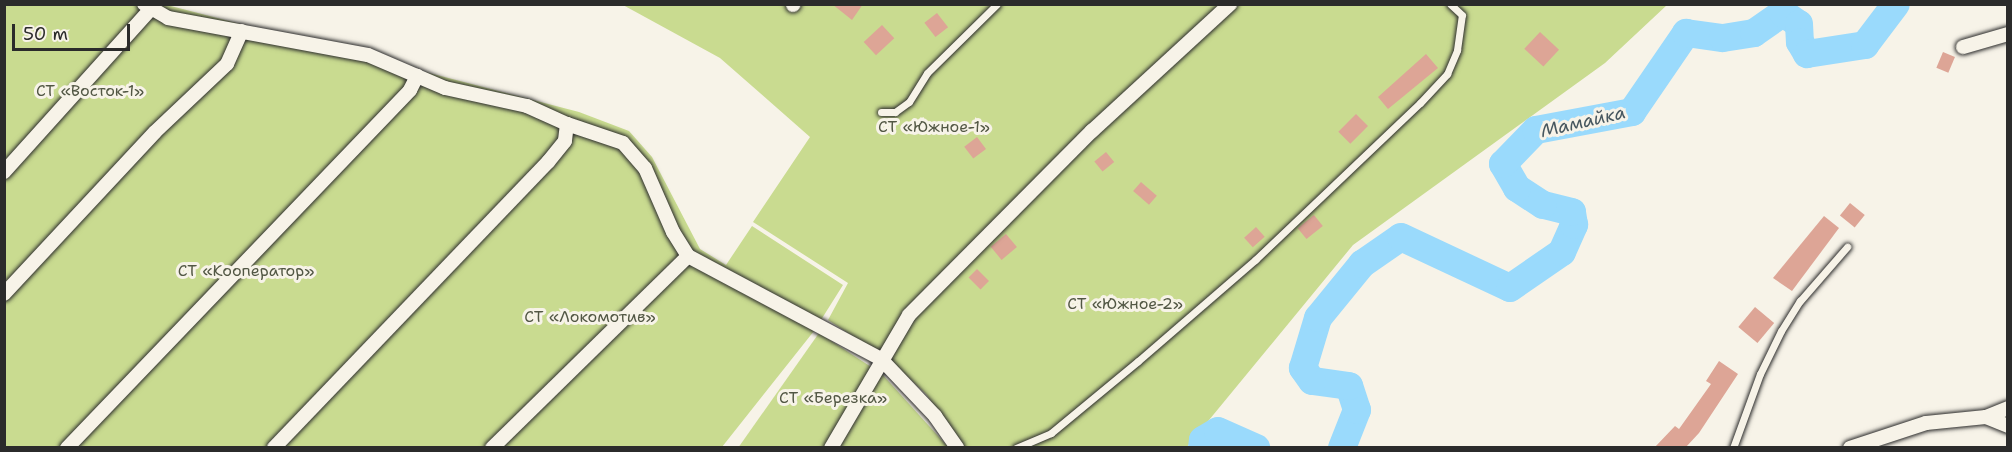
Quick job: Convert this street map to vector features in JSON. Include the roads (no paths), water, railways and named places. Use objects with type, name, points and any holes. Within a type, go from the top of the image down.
[{"type":"street","points":[[831,447],[909,315],[1092,131],[1230,4]]},
{"type":"street","points":[[4,172],[147,8],[242,31],[368,55],[417,76],[487,100],[527,106],[567,124],[623,143],[645,168],[673,232],[688,256],[881,359],[935,416],[957,447]]},
{"type":"street","points":[[4,294],[155,132],[226,64],[242,31]]},
{"type":"street","points":[[1963,47],[2007,34]]},
{"type":"street","points":[[67,447],[410,90],[417,76]]},
{"type":"street","points":[[274,447],[548,162],[565,141],[567,124]]},
{"type":"street","points":[[492,447],[688,256]]},
{"type":"street","points":[[1850,447],[1926,423],[1986,417],[2007,408]]},
{"type":"street","points":[[1986,417],[2007,426]]},
{"type":"lane","points":[[881,112],[895,112],[909,102],[927,73],[997,4]]},
{"type":"lane","points":[[1016,447],[1051,433],[1138,361],[1316,204],[1420,103],[1447,74],[1457,50],[1462,15],[1450,4]]},
{"type":"lane","points":[[1733,447],[1760,374],[1781,331],[1800,301],[1847,248]]},
{"type":"waterway","name":"Мамайка","points":[[1342,448],[1357,410],[1349,386],[1312,381],[1303,368],[1318,318],[1362,264],[1401,237],[1510,288],[1562,252],[1574,225],[1572,212],[1543,205],[1517,188],[1503,164],[1536,130],[1632,112],[1686,33],[1723,38],[1754,33],[1783,13],[1799,24],[1800,42],[1807,54],[1865,45],[1896,4]]},
{"type":"waterway","name":"Мамайка","points":[[1202,448],[1203,440],[1218,431],[1256,448]]},
{"type":"park label","name":"СТ «Восток-1»","points":[[90,91]]},
{"type":"park label","name":"СТ «Южное-1»","points":[[934,127]]},
{"type":"park label","name":"СТ «Кооператор»","points":[[246,271]]},
{"type":"park label","name":"СТ «Южное-2»","points":[[1125,304]]},
{"type":"park label","name":"СТ «Локомотив»","points":[[590,317]]},
{"type":"park label","name":"СТ «Березка»","points":[[833,398]]}]
